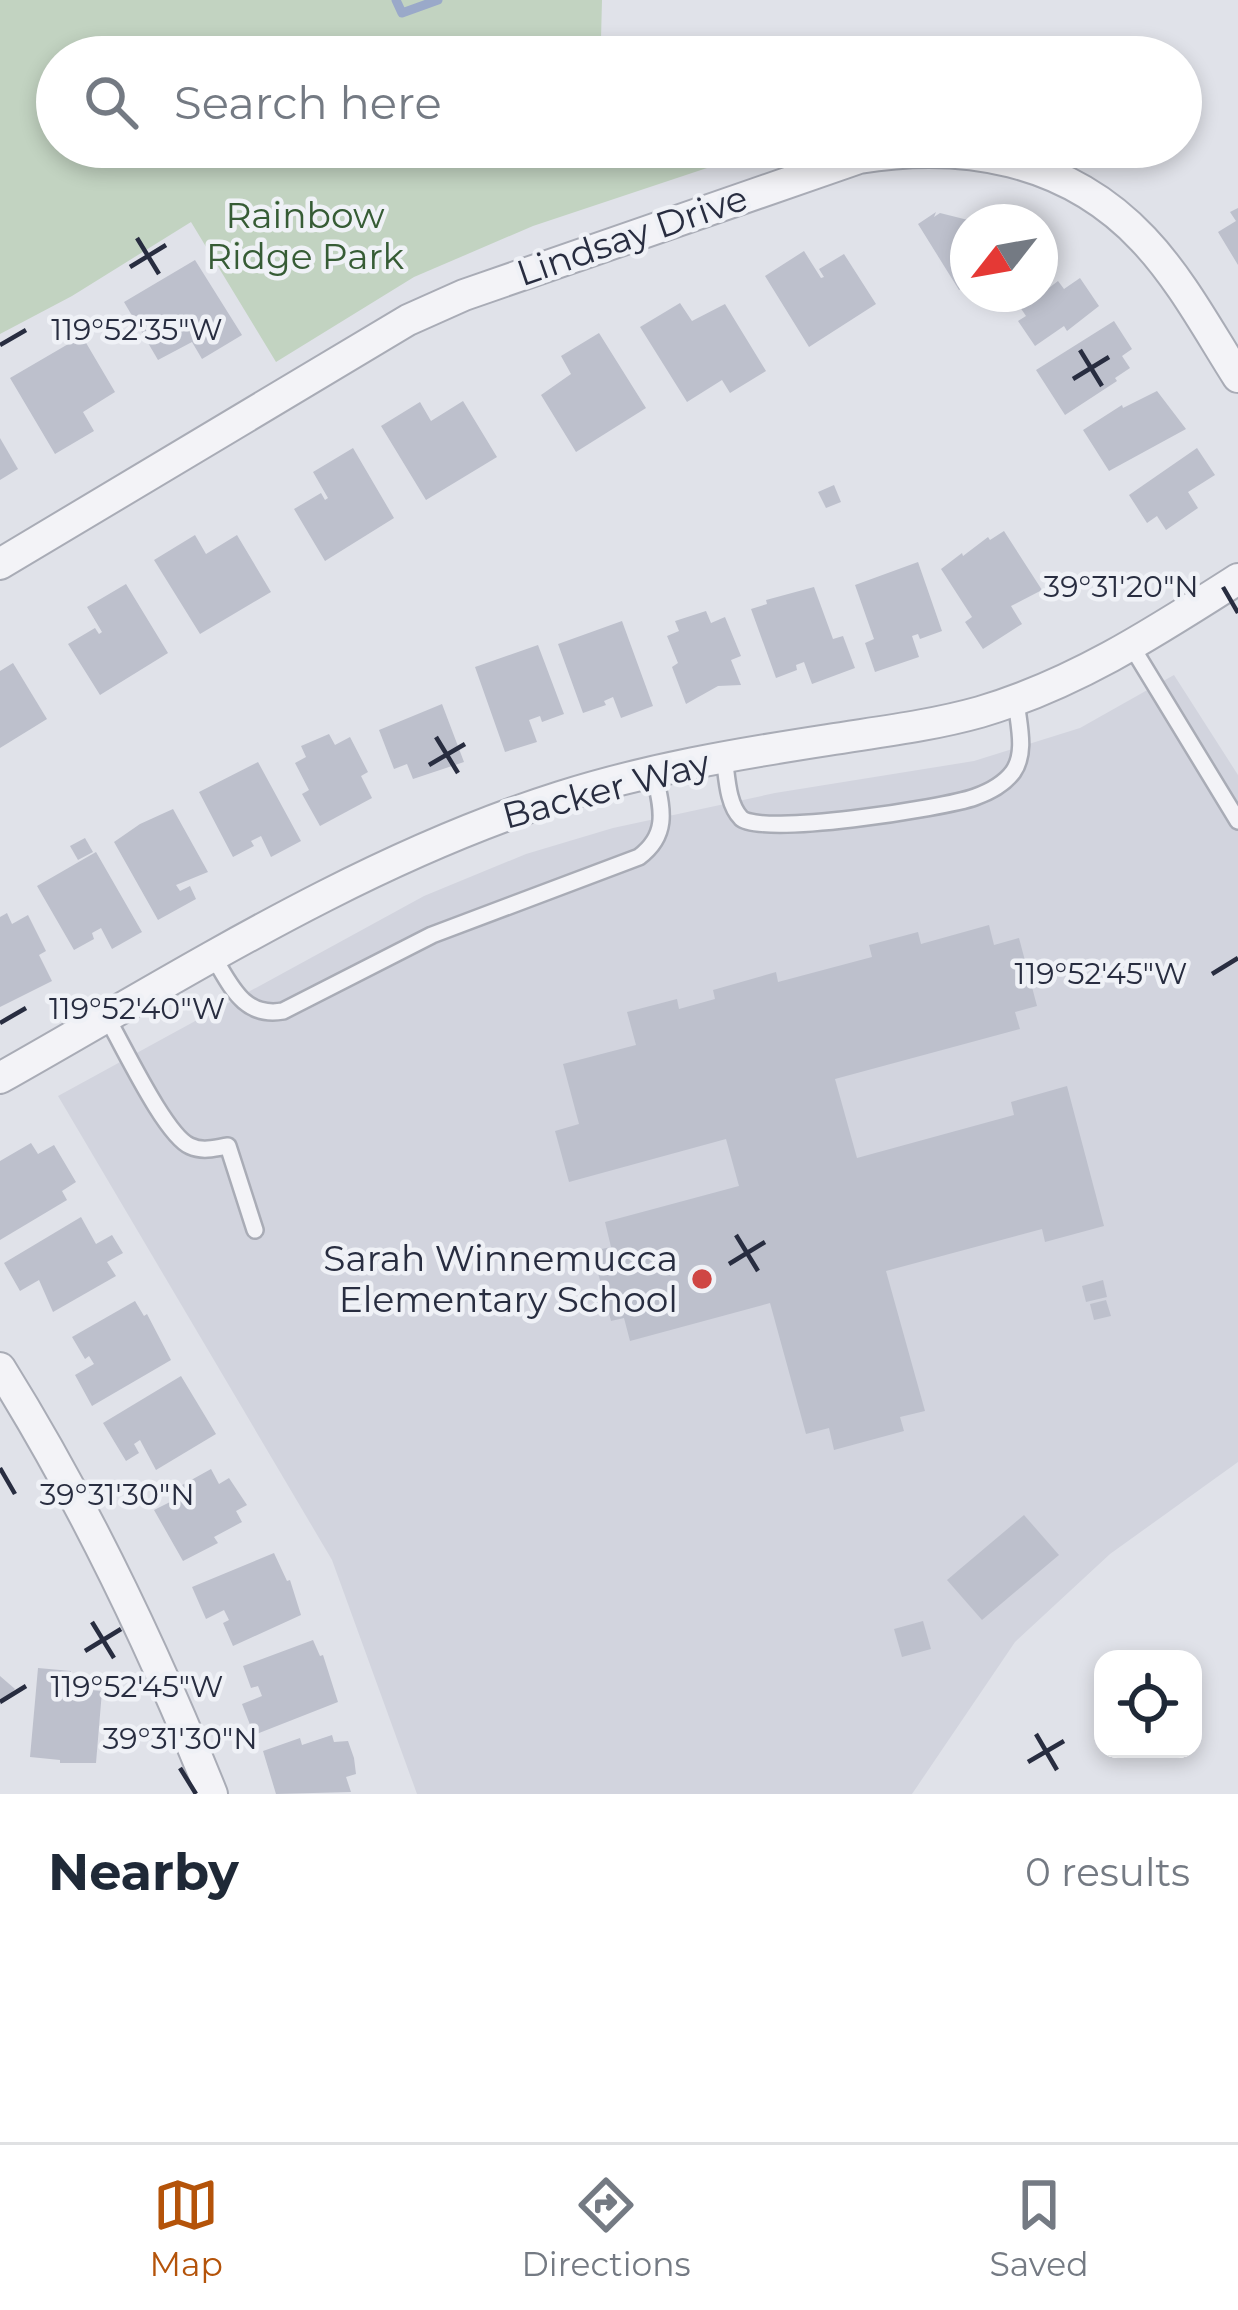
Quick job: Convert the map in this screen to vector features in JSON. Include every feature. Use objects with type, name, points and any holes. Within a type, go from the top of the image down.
[{"type":"street","name":"Lindsay Drive","points":[[0,564],[408,320],[464,295],[830,168]]},
{"type":"street","name":"Lindsay Drive","points":[[1031,168],[1065,181],[1141,236],[1173,275],[1238,377]]},
{"type":"street","name":"Backer Way","points":[[0,1078],[316,900],[465,831],[548,800],[654,772],[946,720],[1016,700],[1132,647],[1238,580]]},
{"type":"street","points":[[0,1368],[104,1547],[163,1670],[212,1794]]},
{"type":"lane","points":[[1132,647],[1238,821]]},
{"type":"lane","points":[[724,757],[731,800],[742,820],[754,826],[790,826],[949,805],[996,787],[1017,767],[1022,753],[1016,700]]},
{"type":"lane","points":[[214,958],[248,1006],[260,1012],[283,1011],[449,928],[639,857],[661,834],[664,818],[654,772]]},
{"type":"lane","points":[[107,1018],[169,1126],[186,1145],[205,1150],[227,1146],[255,1230]]},
{"type":"shaded area","name":"Sarah Winnemucca Elementary School","points":[[1174,675],[1238,775],[1238,1462],[1110,1554],[1015,1642],[912,1794],[417,1794],[332,1560],[58,1096],[424,896],[526,854],[613,828],[775,793],[974,761],[1080,728]]},
{"type":"green space","name":"Rainbow Ridge Park","points":[[0,0],[602,0],[601,36],[36,36],[36,168],[707,168],[533,226],[414,277],[276,362],[191,222],[72,296],[0,334]]},
{"type":"building","points":[[1238,208],[1238,265],[1218,232],[1236,221],[1230,212]]},
{"type":"building","points":[[936,212],[934,217],[950,216],[950,276],[918,224]]},
{"type":"building","points":[[804,251],[821,278],[819,269],[844,254],[876,304],[809,347],[765,276]]},
{"type":"building","points":[[195,260],[242,335],[202,359],[192,342],[158,360],[124,302]]},
{"type":"building","points":[[1080,278],[1099,306],[1067,331],[1064,326],[1035,346],[1018,321],[1026,316],[1023,312],[1058,312],[1058,281],[1064,289]]},
{"type":"building","points":[[680,303],[692,321],[725,304],[766,371],[730,393],[722,380],[687,402],[640,327]]},
{"type":"building","points":[[1114,321],[1132,349],[1122,356],[1130,368],[1065,415],[1036,370]]},
{"type":"building","points":[[599,333],[646,408],[576,452],[541,395],[571,374],[561,356]]},
{"type":"building","points":[[82,336],[115,392],[83,412],[94,431],[55,454],[10,378]]},
{"type":"building","points":[[1157,391],[1186,429],[1109,471],[1083,430],[1122,405]]},
{"type":"building","points":[[463,401],[497,457],[426,500],[381,426],[420,402],[431,421]]},
{"type":"building","points":[[0,438],[18,469],[0,480]]},
{"type":"building","points":[[353,448],[394,518],[325,561],[294,509],[321,493],[328,498],[313,472]]},
{"type":"building","points":[[1197,448],[1215,475],[1188,492],[1198,508],[1166,530],[1157,516],[1147,523],[1129,495]]},
{"type":"building","points":[[834,485],[841,502],[826,508],[818,492]]},
{"type":"building","points":[[1004,531],[1042,590],[1011,606],[1022,624],[983,649],[965,622],[972,617],[941,569]]},
{"type":"building","points":[[195,535],[206,554],[237,535],[271,592],[200,634],[154,560]]},
{"type":"building","points":[[918,562],[942,631],[920,639],[918,634],[912,636],[919,657],[875,672],[865,643],[874,639],[855,585]]},
{"type":"building","points":[[126,584],[168,653],[100,695],[68,644],[95,628],[102,632],[87,607]]},
{"type":"building","points":[[814,587],[833,639],[843,636],[855,668],[812,684],[804,662],[776,678],[751,609]]},
{"type":"building","points":[[706,611],[711,623],[725,617],[741,656],[731,660],[741,685],[718,686],[686,704],[667,636],[679,631],[675,621]]},
{"type":"building","points":[[622,621],[653,706],[621,718],[613,697],[604,701],[606,705],[583,713],[558,644]]},
{"type":"building","points":[[538,645],[564,714],[542,722],[540,716],[529,720],[537,742],[505,752],[475,667]]},
{"type":"building","points":[[13,663],[47,719],[0,748],[0,671]]},
{"type":"building","points":[[442,704],[464,762],[413,779],[407,764],[394,769],[379,730]]},
{"type":"building","points":[[329,734],[335,745],[350,737],[368,772],[361,776],[372,798],[320,826],[302,794],[309,790],[295,763],[306,757],[301,746]]},
{"type":"building","points":[[258,762],[301,841],[271,857],[261,836],[251,841],[254,846],[233,857],[199,792]]},
{"type":"building","points":[[173,809],[208,872],[176,885],[180,891],[190,886],[196,899],[158,920],[114,842]]},
{"type":"building","points":[[85,838],[93,852],[78,860],[70,846]]},
{"type":"building","points":[[96,852],[142,932],[112,949],[101,928],[92,933],[94,939],[74,950],[37,886]]},
{"type":"building","points":[[7,913],[12,924],[28,915],[46,951],[39,955],[52,981],[0,1007],[0,917]]},
{"type":"building","points":[[989,925],[994,945],[1019,938],[1037,1006],[1015,1012],[1020,1029],[835,1079],[857,1158],[1014,1115],[1011,1102],[1067,1086],[1104,1226],[1045,1242],[1042,1229],[886,1271],[925,1411],[900,1417],[904,1431],[834,1450],[829,1428],[806,1434],[770,1303],[630,1341],[624,1318],[611,1321],[592,1251],[611,1247],[605,1222],[739,1186],[726,1139],[569,1182],[555,1131],[579,1124],[563,1064],[636,1045],[627,1012],[677,999],[679,1009],[715,999],[713,990],[776,972],[778,982],[872,957],[869,945],[918,932],[921,944]]},
{"type":"building","points":[[31,1143],[38,1154],[54,1145],[76,1182],[62,1191],[67,1200],[0,1240],[0,1161]]},
{"type":"building","points":[[81,1217],[96,1244],[112,1235],[123,1253],[107,1262],[116,1276],[53,1312],[39,1280],[20,1291],[4,1263]]},
{"type":"building","points":[[1103,1280],[1107,1297],[1086,1302],[1082,1286]]},
{"type":"building","points":[[1106,1300],[1111,1316],[1094,1320],[1090,1304]]},
{"type":"building","points":[[135,1301],[171,1360],[92,1406],[75,1375],[94,1364],[89,1356],[85,1359],[72,1337]]},
{"type":"building","points":[[181,1376],[216,1434],[156,1470],[140,1440],[134,1444],[139,1453],[126,1461],[103,1423]]},
{"type":"building","points":[[211,1469],[219,1484],[229,1478],[247,1505],[236,1511],[242,1522],[214,1537],[218,1543],[183,1561],[154,1510],[180,1497],[175,1489]]},
{"type":"building","points":[[1024,1515],[1059,1555],[982,1620],[947,1580]]},
{"type":"building","points":[[274,1553],[290,1580],[301,1615],[233,1646],[223,1623],[229,1620],[224,1610],[206,1619],[192,1587]]},
{"type":"building","points":[[923,1621],[931,1649],[902,1657],[894,1629]]},
{"type":"building","points":[[313,1640],[323,1655],[338,1702],[254,1735],[242,1704],[262,1696],[258,1686],[251,1688],[243,1666]]},
{"type":"building","points":[[38,1668],[71,1671],[69,1693],[102,1691],[96,1763],[30,1757]]},
{"type":"building","points":[[0,1676],[15,1689],[0,1705]]},
{"type":"building","points":[[332,1735],[334,1742],[348,1741],[354,1758],[356,1774],[346,1777],[351,1792],[276,1794],[263,1751],[300,1738],[302,1745]]},
{"type":"waterway","points":[[396,0],[402,13],[438,0]]},
{"type":"place","name":"Sarah Winnemucca Elementary School","points":[[702,1279]]}]
